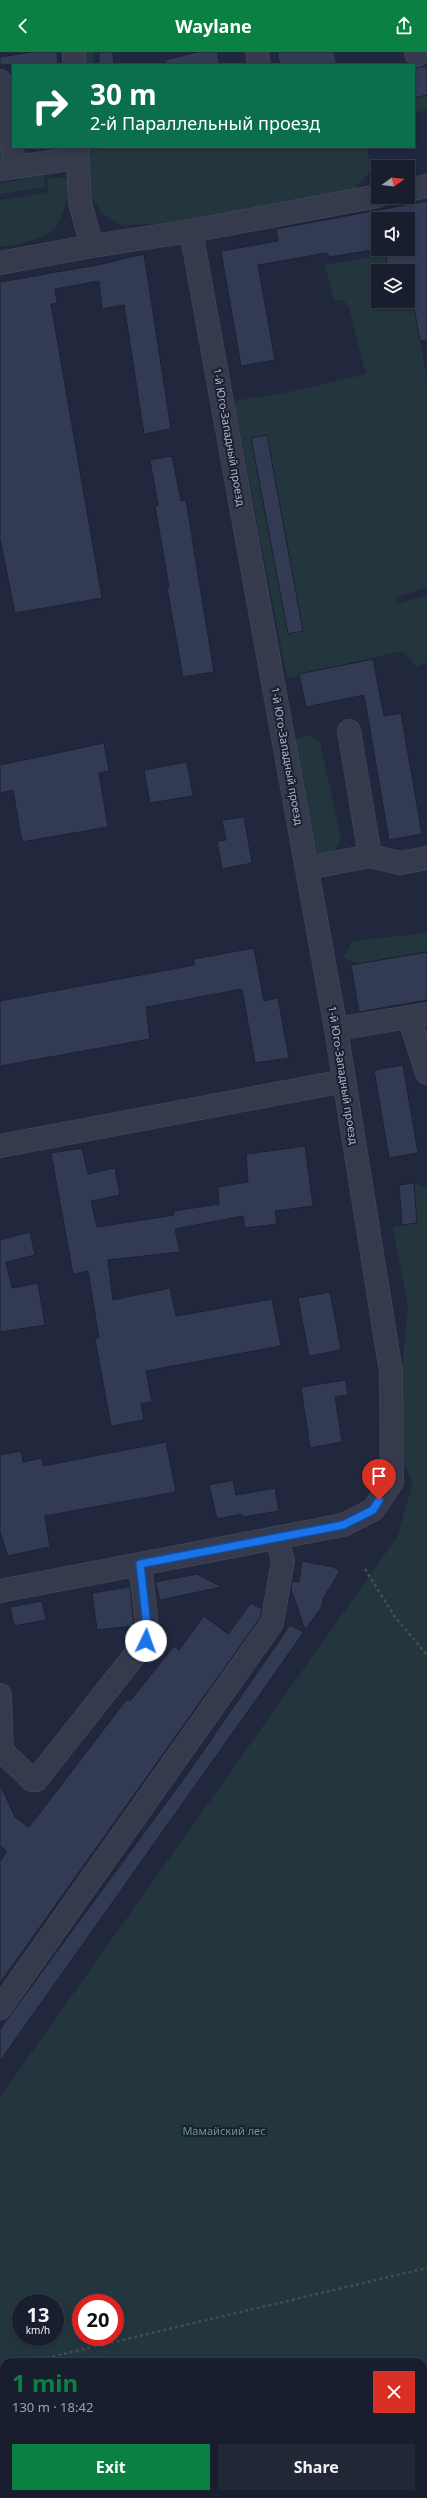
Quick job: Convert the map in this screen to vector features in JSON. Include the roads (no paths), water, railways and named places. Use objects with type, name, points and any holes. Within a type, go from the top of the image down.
[{"type":"street","points":[[74,52],[74,64]]},
{"type":"street","points":[[257,52],[259,64]]},
{"type":"street","points":[[0,81],[8,167],[77,152],[80,203],[92,246]]},
{"type":"street","points":[[415,189],[427,186]]},
{"type":"street","points":[[0,263],[92,246],[192,231],[371,197]]},
{"type":"street","name":"1-й Юго-Западный проезд","points":[[192,231],[336,1030],[391,1372],[392,1482],[373,1510],[343,1525],[277,1538]]},
{"type":"street","points":[[349,731],[370,856]]},
{"type":"street","points":[[307,868],[370,856],[400,863],[427,858]]},
{"type":"street","points":[[336,1030],[418,1016],[427,1073]]},
{"type":"street","points":[[0,1146],[344,1082]]},
{"type":"street","points":[[0,1591],[277,1538],[283,1561],[272,1623],[0,2008]]},
{"type":"street","points":[[0,1696],[2,1751],[32,1780],[36,1780],[146,1641],[148,1634],[140,1564]]},
{"type":"park label","name":"Мамайский лес","points":[[224,2131]]}]
